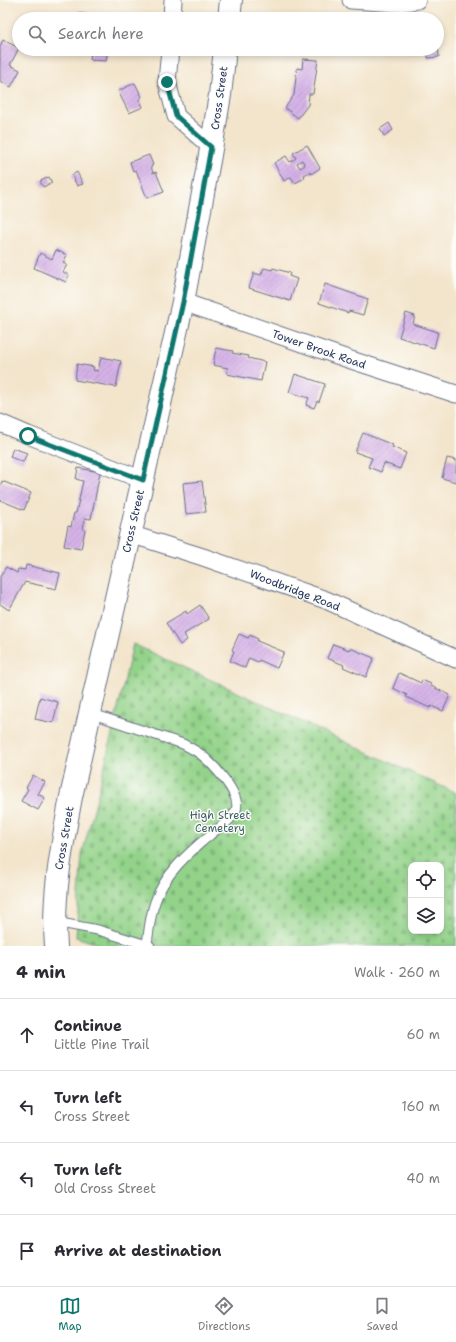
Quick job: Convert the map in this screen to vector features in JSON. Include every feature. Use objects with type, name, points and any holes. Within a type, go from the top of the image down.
[{"type":"street","points":[[172,12],[173,0]]},
{"type":"street","points":[[229,12],[231,0]]},
{"type":"street","points":[[351,0],[397,3],[417,0]]},
{"type":"street","points":[[169,56],[167,82],[176,116],[211,147]]},
{"type":"street","name":"Cross Street","points":[[56,946],[56,890],[60,854],[71,797],[183,302],[220,96],[224,56]]},
{"type":"street","name":"Tower Brook Road","points":[[183,302],[456,394]]},
{"type":"street","points":[[0,423],[28,436],[143,480]]},
{"type":"street","name":"Woodbridge Road","points":[[130,534],[210,559],[326,600],[456,659]]},
{"type":"lane","points":[[55,922],[80,926],[148,945],[155,902],[167,878],[189,853],[231,818],[236,811],[237,804],[235,796],[220,774],[201,754],[183,744],[90,714]]},
{"type":"green space","name":"High Street Cemetery","points":[[133,644],[456,793],[456,946],[104,946],[76,937],[82,854],[97,798]]},
{"type":"building","points":[[3,40],[12,44],[12,56],[15,56],[10,65],[20,70],[11,87],[0,81],[0,46]]},
{"type":"building","points":[[90,56],[107,56],[106,61],[90,60]]},
{"type":"building","points":[[428,56],[439,56],[439,57],[428,58]]},
{"type":"building","points":[[303,59],[318,60],[313,94],[309,94],[308,105],[298,118],[285,108],[294,95],[297,68],[302,69]]},
{"type":"building","points":[[135,83],[142,97],[139,99],[143,107],[129,113],[118,91]]},
{"type":"building","points":[[389,123],[393,130],[384,136],[380,129]]},
{"type":"building","points":[[307,145],[320,168],[311,174],[310,172],[304,175],[305,178],[295,183],[291,177],[284,181],[274,163],[286,156],[290,162],[296,158],[293,153]],"holes":[[[302,160],[305,165],[300,168],[297,163]]]},
{"type":"building","points":[[149,155],[153,165],[151,166],[153,173],[156,172],[164,192],[147,198],[136,170],[133,171],[130,162]]},
{"type":"building","points":[[77,172],[83,184],[77,186],[72,175]]},
{"type":"building","points":[[49,177],[52,183],[43,187],[40,181]]},
{"type":"building","points":[[56,250],[67,255],[63,263],[67,265],[63,272],[69,275],[66,282],[34,268],[40,253],[52,259]]},
{"type":"building","points":[[264,268],[272,270],[273,268],[290,273],[289,276],[297,279],[290,301],[249,288],[254,273],[261,275]]},
{"type":"building","points":[[325,284],[368,299],[363,315],[349,311],[348,313],[319,303]]},
{"type":"building","points":[[406,313],[415,316],[413,324],[438,332],[434,348],[399,337]]},
{"type":"building","points":[[216,348],[233,351],[232,353],[249,356],[248,358],[265,362],[261,381],[227,374],[228,368],[213,365]]},
{"type":"building","points":[[101,357],[121,361],[116,387],[75,380],[77,364],[94,367],[93,370],[98,371]]},
{"type":"building","points":[[295,374],[325,384],[319,402],[317,401],[314,408],[306,405],[309,398],[289,392]]},
{"type":"building","points":[[363,433],[393,445],[392,447],[406,453],[400,469],[384,463],[381,472],[368,467],[372,458],[355,452]]},
{"type":"building","points":[[13,448],[27,453],[23,462],[10,457]]},
{"type":"building","points":[[447,458],[456,460],[456,482],[442,478]]},
{"type":"building","points":[[78,468],[100,472],[91,519],[85,518],[83,529],[85,530],[81,549],[64,546],[68,526],[71,527],[74,513],[76,513],[83,481],[76,479]]},
{"type":"building","points":[[2,481],[31,493],[24,510],[0,500],[0,487]]},
{"type":"building","points":[[202,481],[206,512],[186,514],[183,483]]},
{"type":"building","points":[[26,565],[60,573],[56,589],[25,582],[9,610],[0,604],[0,577],[6,567],[17,573],[18,569],[25,570]]},
{"type":"building","points":[[200,605],[209,619],[184,634],[187,640],[180,645],[166,623],[186,611],[187,614]]},
{"type":"building","points":[[239,634],[248,638],[250,635],[258,639],[257,641],[284,652],[277,668],[259,660],[258,662],[249,658],[245,668],[230,661],[234,651],[232,650]]},
{"type":"building","points":[[333,644],[349,650],[350,648],[374,658],[366,677],[327,658]]},
{"type":"building","points":[[399,673],[421,683],[422,680],[450,695],[443,711],[431,706],[430,708],[406,697],[407,695],[393,688]]},
{"type":"building","points":[[40,697],[58,702],[53,723],[35,719]]},
{"type":"building","points":[[33,775],[45,782],[38,794],[45,798],[38,810],[21,801],[28,789],[26,788]]},
{"type":"route","points":[[28,436],[143,480],[183,302],[211,147],[176,116],[167,82]]}]
